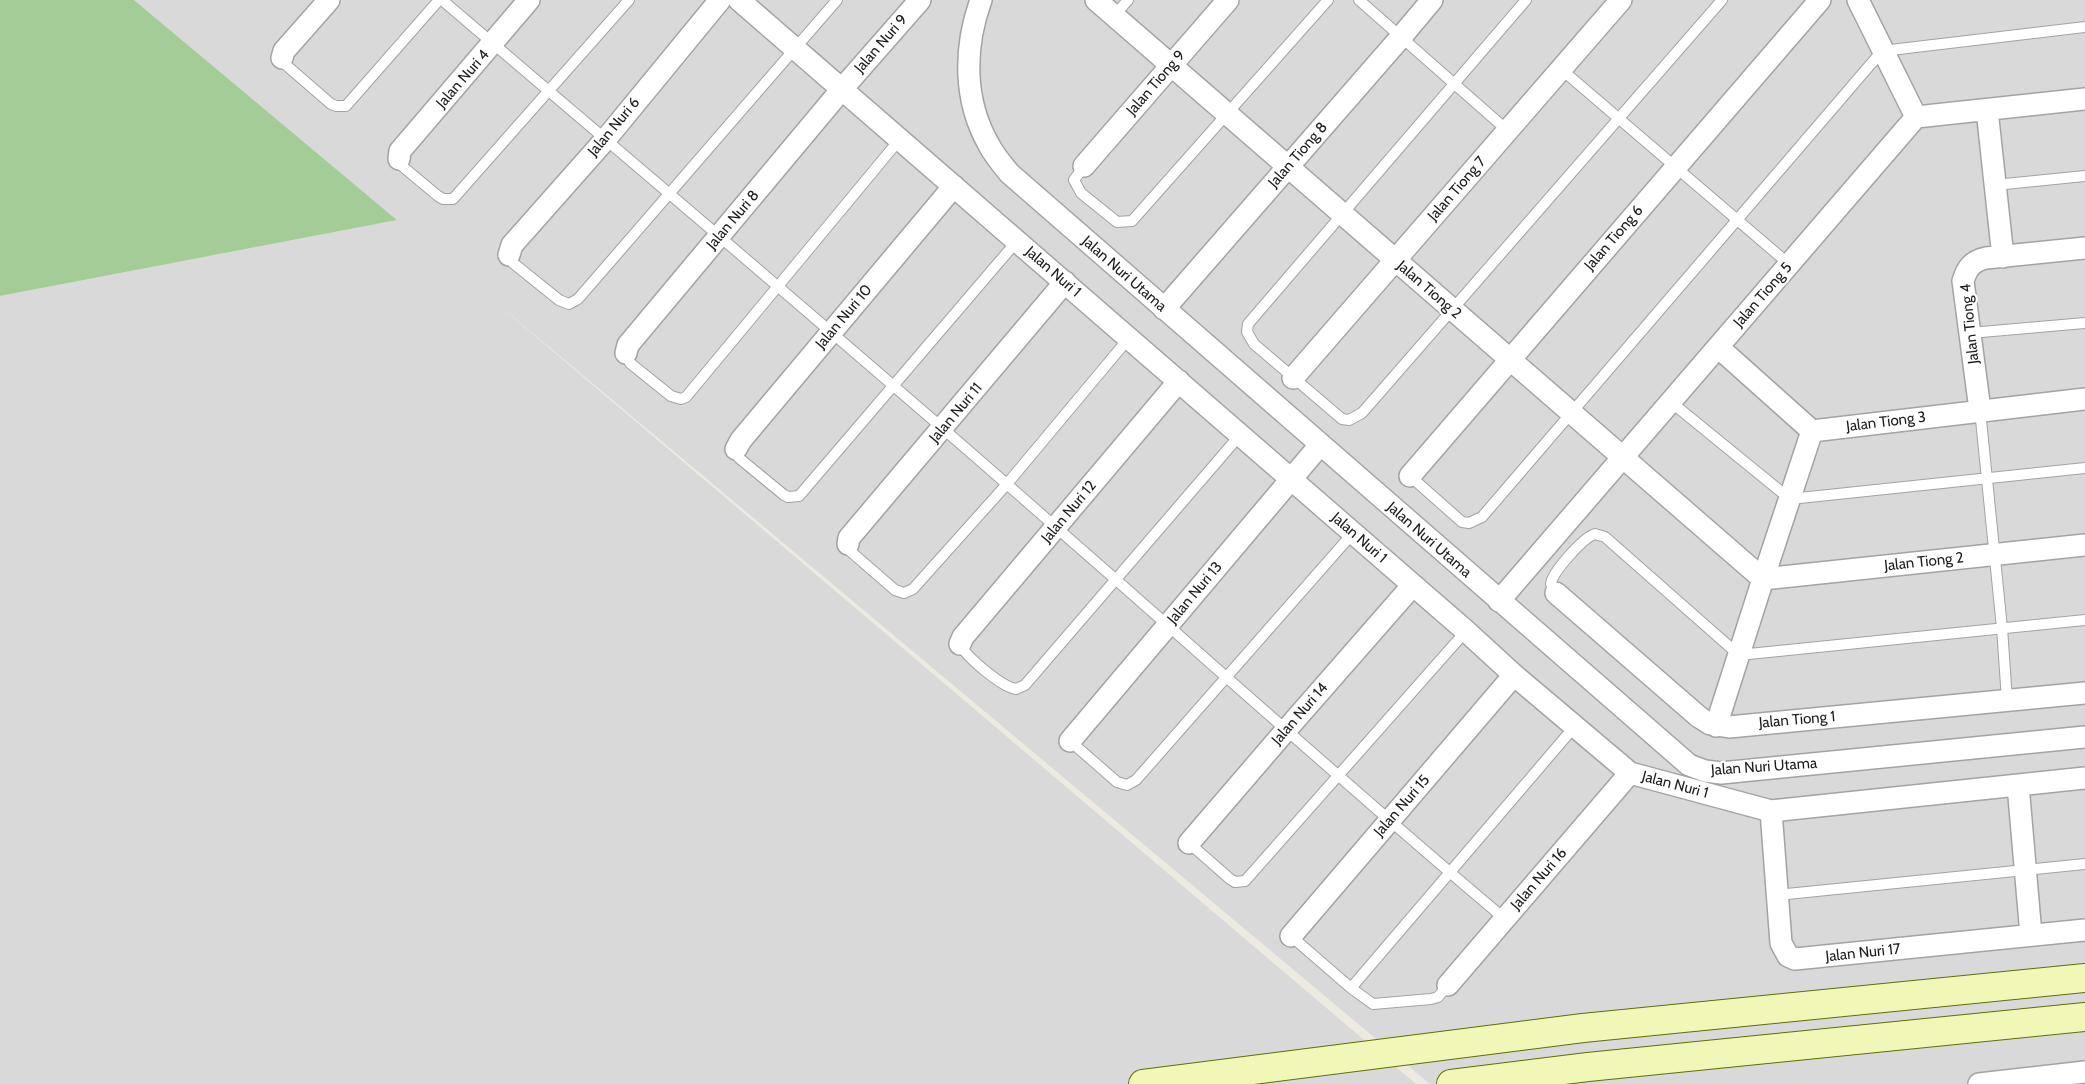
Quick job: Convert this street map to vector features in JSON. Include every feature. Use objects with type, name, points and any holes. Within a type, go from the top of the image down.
[{"type":"main road","points":[[1143,1084],[1584,1028],[2085,978]]},
{"type":"main road","points":[[1452,1084],[1588,1067],[2085,1017]]},
{"type":"street","points":[[282,58],[284,51],[329,0]]},
{"type":"street","name":"Jalan Nuri 4","points":[[399,159],[400,151],[529,0]]},
{"type":"street","name":"Jalan Nuri 6","points":[[509,255],[512,245],[604,140],[720,0]]},
{"type":"street","name":"Jalan Nuri 1","points":[[739,0],[1179,381],[1514,675],[1630,773],[1771,811],[2085,778]]},
{"type":"street","name":"Jalan Nuri 9","points":[[842,89],[920,0]]},
{"type":"street","name":"Jalan Nuri Utama","points":[[982,0],[974,20],[968,53],[969,87],[976,116],[988,145],[1009,173],[1682,760],[1705,772],[1721,773],[2085,737]]},
{"type":"street","name":"Jalan Tiong 2","points":[[1096,0],[1226,115],[1763,579],[2085,546]]},
{"type":"street","name":"Jalan Tiong 9","points":[[1084,166],[1228,0]]},
{"type":"street","name":"Jalan Tiong 8","points":[[1164,309],[1432,0]]},
{"type":"street","name":"Jalan Tiong 7","points":[[1292,378],[1621,0]]},
{"type":"street","name":"Jalan Tiong 6","points":[[1410,476],[1820,0]]},
{"type":"street","points":[[1858,0],[1916,117],[2085,99]]},
{"type":"street","name":"Jalan Nuri 8","points":[[626,353],[628,345],[842,89]]},
{"type":"street","points":[[1987,110],[2003,257]]},
{"type":"street","name":"Jalan Tiong 5","points":[[1499,601],[1916,117]]},
{"type":"street","name":"Jalan Nuri 10","points":[[736,449],[741,440],[954,186]]},
{"type":"street","name":"Jalan Tiong 4","points":[[1980,410],[1963,281],[1966,272],[1978,260],[2085,248]]},
{"type":"street","name":"Jalan Nuri 11","points":[[848,544],[850,538],[1065,282]]},
{"type":"street","points":[[1556,593],[1699,717],[1716,726],[1812,431],[1718,347]]},
{"type":"street","name":"Jalan Nuri 12","points":[[960,644],[963,637],[1179,381]]},
{"type":"street","name":"Jalan Tiong 3","points":[[1812,431],[2085,399]]},
{"type":"street","name":"Jalan Nuri 13","points":[[1070,741],[1320,445]]},
{"type":"street","name":"Jalan Nuri 14","points":[[1189,844],[1413,585]]},
{"type":"street","name":"Jalan Nuri 15","points":[[1290,936],[1514,675]]},
{"type":"street","name":"Jalan Tiong 1","points":[[1716,726],[1729,727],[2085,693]]},
{"type":"street","name":"Jalan Nuri 16","points":[[1448,985],[1630,773]]},
{"type":"street","points":[[2018,785],[2031,935]]},
{"type":"street","name":"Jalan Nuri 17","points":[[1771,811],[1781,943],[1784,950],[1795,959],[1802,960],[2085,930]]},
{"type":"street","points":[[1979,1084],[2029,1081],[2085,1072]]},
{"type":"lane","points":[[282,58],[286,65],[331,104],[346,106],[440,0],[1007,484],[1287,729],[1389,821],[1505,919]]},
{"type":"lane","points":[[399,159],[402,166],[438,196],[443,199],[453,199],[629,0]]},
{"type":"lane","points":[[509,255],[513,263],[559,300],[568,304],[574,302],[837,0]]},
{"type":"lane","points":[[1114,16],[1128,0]]},
{"type":"lane","points":[[1084,166],[1074,180],[1081,193],[1117,222],[1132,221],[1328,0]]},
{"type":"lane","points":[[1359,0],[1508,131]]},
{"type":"lane","points":[[1526,0],[1248,324],[1247,332],[1254,344],[1335,415],[1349,420],[1356,418],[1722,0]]},
{"type":"lane","points":[[1410,476],[1456,519],[1462,522],[1476,521],[1482,517],[1882,50],[2085,27]]},
{"type":"lane","points":[[1561,69],[1790,264]]},
{"type":"lane","points":[[626,353],[630,363],[671,396],[681,399],[686,398],[900,139]]},
{"type":"lane","points":[[1995,185],[2085,176]]},
{"type":"lane","points":[[736,449],[739,458],[788,497],[799,496],[1017,241]]},
{"type":"lane","points":[[1970,333],[2085,323]]},
{"type":"lane","points":[[848,544],[850,551],[894,590],[909,592],[1007,484],[1129,338]]},
{"type":"lane","points":[[1671,402],[1790,499],[2085,468]]},
{"type":"lane","points":[[1980,410],[2002,628],[2007,700]]},
{"type":"lane","points":[[960,644],[964,652],[1006,686],[1016,689],[1021,688],[1240,435]]},
{"type":"lane","points":[[1070,741],[1117,782],[1127,785],[1132,784],[1353,533]]},
{"type":"lane","points":[[1556,593],[1551,584],[1554,574],[1586,538],[1590,535],[1600,535],[1739,655],[2085,620]]},
{"type":"lane","points":[[1189,844],[1230,879],[1235,882],[1245,881],[1340,776],[1466,631]]},
{"type":"lane","points":[[1351,988],[1575,726]]},
{"type":"lane","points":[[1777,895],[2085,864]]},
{"type":"lane","points":[[1290,936],[1366,1001],[1376,1004],[1432,999],[1438,997],[1448,985]]},
{"type":"shaded area","points":[[134,0],[2085,0],[2085,1084],[1430,1084],[475,285],[1416,1084],[0,1084],[0,296],[397,220]]},
{"type":"green space","points":[[0,0],[134,0],[397,220],[0,296]]}]
